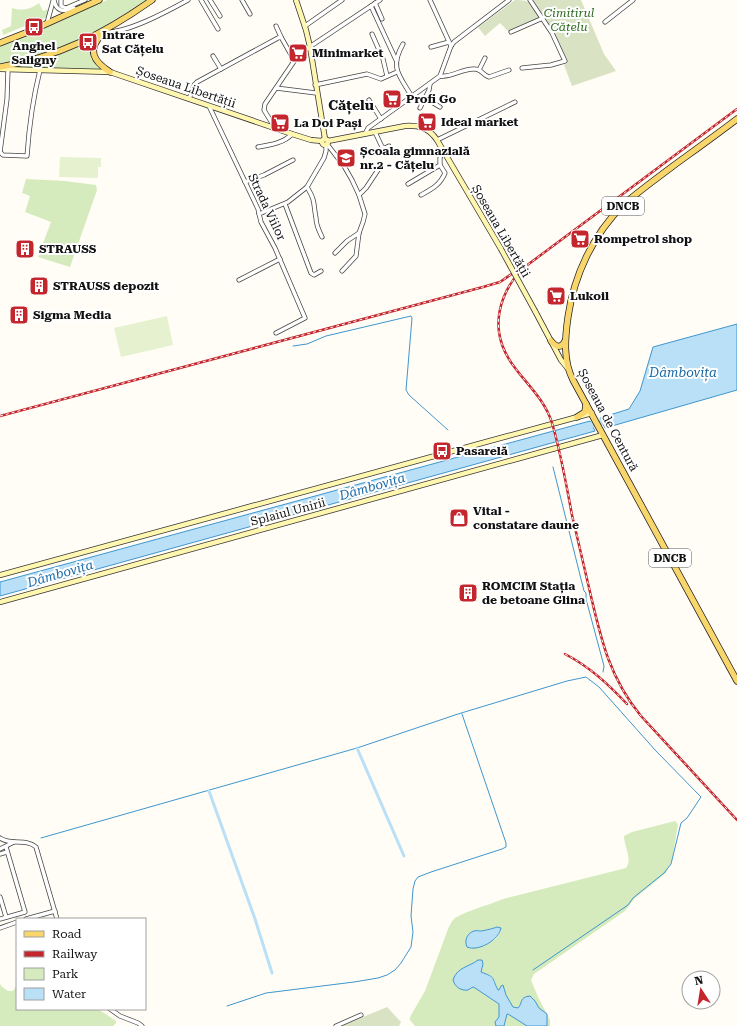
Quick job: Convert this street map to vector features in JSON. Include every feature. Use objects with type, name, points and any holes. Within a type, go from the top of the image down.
[{"type":"main road","points":[[0,43],[47,23],[87,2],[99,0]]},
{"type":"main road","points":[[0,68],[43,57],[77,45],[104,32],[152,0]]},
{"type":"main road","points":[[296,0],[305,26],[310,47],[316,93],[326,142]]},
{"type":"main road","points":[[104,32],[95,44],[94,54],[98,63],[110,72]]},
{"type":"main road","name":"Șoseaua Libertății","points":[[0,68],[110,72],[311,140],[326,142],[405,126],[418,126],[430,131],[443,150],[553,343],[561,360],[569,371]]},
{"type":"main road","name":"Șoseaua de Centură","points":[[737,119],[634,195],[605,226],[588,252],[576,282],[568,313],[565,341],[569,371],[573,380],[737,680]]},
{"type":"main road","points":[[553,343],[558,346],[562,345],[565,341]]},
{"type":"main road","points":[[553,343],[567,358]]},
{"type":"main road","points":[[577,417],[586,411],[585,402]]},
{"type":"main road","name":"Splaiul Unirii","points":[[0,575],[592,413]]},
{"type":"main road","name":"Splaiul Unirii","points":[[0,602],[604,435]]},
{"type":"street","points":[[54,0],[56,7],[63,11],[87,2]]},
{"type":"street","points":[[47,23],[54,0]]},
{"type":"street","points":[[61,0],[61,6],[64,8],[87,2]]},
{"type":"street","points":[[104,32],[113,31],[143,22],[188,0]]},
{"type":"street","points":[[201,0],[218,29]]},
{"type":"street","points":[[210,0],[220,16]]},
{"type":"street","points":[[242,0],[250,14]]},
{"type":"street","points":[[305,26],[342,0]]},
{"type":"street","points":[[275,128],[264,107],[294,60],[302,52],[380,0]]},
{"type":"street","points":[[430,0],[451,46]]},
{"type":"street","points":[[365,134],[367,129],[440,76],[451,46],[456,40],[509,0]]},
{"type":"street","points":[[522,68],[551,65],[564,61],[552,33],[530,0]]},
{"type":"street","points":[[605,22],[633,0]]},
{"type":"street","points":[[373,4],[382,20]]},
{"type":"street","points":[[373,4],[396,60]]},
{"type":"street","points":[[511,32],[543,18]]},
{"type":"street","points":[[276,26],[294,60]]},
{"type":"street","points":[[372,34],[383,59],[387,76]]},
{"type":"street","points":[[189,99],[195,83],[281,37]]},
{"type":"street","points":[[431,47],[449,42]]},
{"type":"street","points":[[403,44],[397,54],[397,72],[412,97]]},
{"type":"street","points":[[213,56],[221,69]]},
{"type":"street","points":[[479,70],[485,58]]},
{"type":"street","points":[[8,69],[7,99],[0,152],[3,155],[27,156],[34,93],[40,70]]},
{"type":"street","points":[[440,76],[448,76],[466,69],[479,70],[489,77],[509,70]]},
{"type":"street","points":[[315,85],[364,74],[381,78],[397,72]]},
{"type":"street","points":[[420,108],[430,84]]},
{"type":"street","points":[[276,88],[316,93]]},
{"type":"street","points":[[425,98],[440,107]]},
{"type":"street","points":[[369,100],[381,119]]},
{"type":"street","points":[[437,140],[515,102]]},
{"type":"street","name":"Strada Viilor","points":[[209,106],[260,214],[261,222],[280,259],[305,318],[276,333]]},
{"type":"street","points":[[375,132],[382,147],[385,148],[389,146]]},
{"type":"street","points":[[258,147],[282,141],[292,134]]},
{"type":"street","points":[[260,214],[285,204],[307,187],[324,158],[326,142]]},
{"type":"street","points":[[326,142],[344,166],[359,195],[365,214],[359,234],[356,256],[353,261],[342,271]]},
{"type":"street","points":[[421,195],[440,183],[445,173],[440,165],[440,158],[443,150]]},
{"type":"street","points":[[245,182],[264,175],[293,160]]},
{"type":"street","points":[[408,184],[440,165]]},
{"type":"street","points":[[359,195],[366,188],[380,167]]},
{"type":"street","points":[[307,187],[314,201],[316,220],[322,237]]},
{"type":"street","points":[[285,204],[311,273],[314,275],[321,271]]},
{"type":"street","points":[[335,253],[347,241],[359,234]]},
{"type":"street","points":[[239,280],[280,259]]},
{"type":"street","points":[[0,919],[24,912],[7,852],[2,848],[1,839],[30,843],[37,849],[57,918]]},
{"type":"street","points":[[2,848],[15,842]]},
{"type":"street","points":[[0,854],[7,852]]},
{"type":"street","points":[[0,896],[6,917]]},
{"type":"street","points":[[30,918],[55,911]]},
{"type":"street","points":[[0,928],[16,922]]},
{"type":"street","points":[[111,1010],[120,1016],[142,1026]]},
{"type":"street","points":[[336,1026],[361,1015]]},
{"type":"green space","points":[[107,0],[146,0],[129,12],[77,41],[40,55],[0,64],[0,46]]},
{"type":"green space","points":[[515,0],[528,2],[533,6],[540,18],[509,32],[500,23],[485,36],[478,27]]},
{"type":"green space","name":"Cimitirul Cățelu","points":[[533,0],[581,0],[604,54],[616,71],[572,86],[564,65],[567,63],[553,32]]},
{"type":"green space","points":[[39,3],[43,11],[49,9],[47,17],[3,35],[2,30],[11,26],[12,8],[26,9]]},
{"type":"green space","points":[[94,39],[93,44],[102,69],[100,70],[4,68],[57,54]]},
{"type":"green space","points":[[60,157],[101,158],[101,167],[98,167],[98,178],[59,177]]},
{"type":"green space","points":[[26,179],[65,181],[96,185],[97,190],[70,267],[38,257],[51,222],[25,212],[30,196],[22,193]]},
{"type":"green space","points":[[167,316],[173,345],[121,357],[114,328]]},
{"type":"green space","points":[[675,821],[678,824],[672,860],[666,873],[635,898],[625,911],[534,974],[531,980],[547,1014],[539,1008],[535,1001],[518,1008],[513,1007],[504,988],[498,990],[493,978],[481,972],[483,964],[480,960],[461,969],[455,975],[470,990],[473,987],[499,1004],[499,1017],[495,1022],[496,1026],[415,1026],[410,1020],[410,1017],[425,991],[449,927],[456,917],[503,899],[626,868],[629,861],[624,836],[632,832]],"holes":[[[497,927],[501,928],[495,939],[483,945],[476,930],[483,931]]]},
{"type":"green space","points":[[0,983],[1,986],[8,991],[13,991],[16,986],[16,1010],[100,1010],[116,1021],[113,1026],[0,1026]]},
{"type":"green space","points":[[387,1007],[401,1022],[399,1026],[341,1026]]},
{"type":"green space","points":[[507,1014],[511,1015],[527,1026],[504,1026]]},
{"type":"green space","points":[[547,1014],[550,1020],[550,1026],[547,1026]]},
{"type":"water","name":"Dâmbovița","points":[[737,324],[737,390],[605,428],[600,418],[629,409],[640,391],[653,347]]},
{"type":"water","points":[[590,421],[595,431],[0,596],[0,582]]},
{"type":"water","points":[[497,927],[501,928],[492,941],[477,948],[467,947],[467,938],[472,932],[484,931]]},
{"type":"water","points":[[478,960],[482,960],[483,964],[481,972],[492,977],[498,990],[503,985],[506,995],[513,1007],[518,1008],[524,998],[530,996],[539,1008],[547,1014],[547,1026],[527,1026],[507,1014],[504,1026],[496,1026],[495,1022],[499,1017],[499,1004],[473,987],[465,990],[457,987],[453,980],[457,972]]},
{"type":"waterway","points":[[293,346],[307,344],[326,336],[411,316],[406,390],[409,395],[448,430]]},
{"type":"waterway","name":"Dâmbovița","points":[[584,427],[609,420]]},
{"type":"waterway","points":[[553,467],[604,666],[603,672]]},
{"type":"waterway","points":[[41,838],[357,748],[458,714],[567,681],[586,677],[599,687],[656,751],[701,797],[687,818],[681,823],[671,864],[664,873],[633,898],[628,905],[533,970]]},
{"type":"waterway","points":[[227,1006],[266,993],[354,982],[387,975],[395,970],[411,947],[413,932],[411,916],[413,889],[415,881],[418,877],[506,847],[506,843],[462,714]]},
{"type":"waterway","points":[[357,748],[404,856]]},
{"type":"waterway","points":[[209,791],[255,919],[272,973]]},
{"type":"railway","points":[[737,109],[522,269],[511,283],[503,298],[498,323],[502,345],[508,357],[540,399],[547,410],[552,423],[561,457],[572,515],[598,626],[608,657],[621,687],[641,716],[737,820]]},
{"type":"railway","points":[[0,416],[483,287],[500,282],[516,271]]},
{"type":"railway","points":[[565,654],[583,664],[598,676],[627,704]]},
{"type":"place","name":"Anghel Saligny","points":[[34,27]]},
{"type":"place","name":"Intrare Sat Cățelu","points":[[88,42]]},
{"type":"place","name":"Minimarket","points":[[298,53]]},
{"type":"place","name":"Profi Go","points":[[392,99]]},
{"type":"place","name":"Ideal market","points":[[427,122]]},
{"type":"place","name":"La Doi Pași","points":[[280,123]]},
{"type":"place","name":"Școala gimnazială nr.2 - Cățelu","points":[[346,158]]},
{"type":"place","name":"Rompetrol shop","points":[[580,239]]},
{"type":"place","name":"STRAUSS","points":[[25,249]]},
{"type":"place","name":"STRAUSS depozit","points":[[39,286]]},
{"type":"place","name":"Lukoil","points":[[556,296]]},
{"type":"place","name":"Sigma Media","points":[[19,315]]},
{"type":"place","name":"Pasarelă","points":[[442,451]]},
{"type":"place","name":"Vital - constatare daune","points":[[459,518]]},
{"type":"place","name":"ROMCIM Stația de betoane Glina","points":[[468,593]]},
{"type":"district","name":"Cățelu","points":[[351,105]]}]
